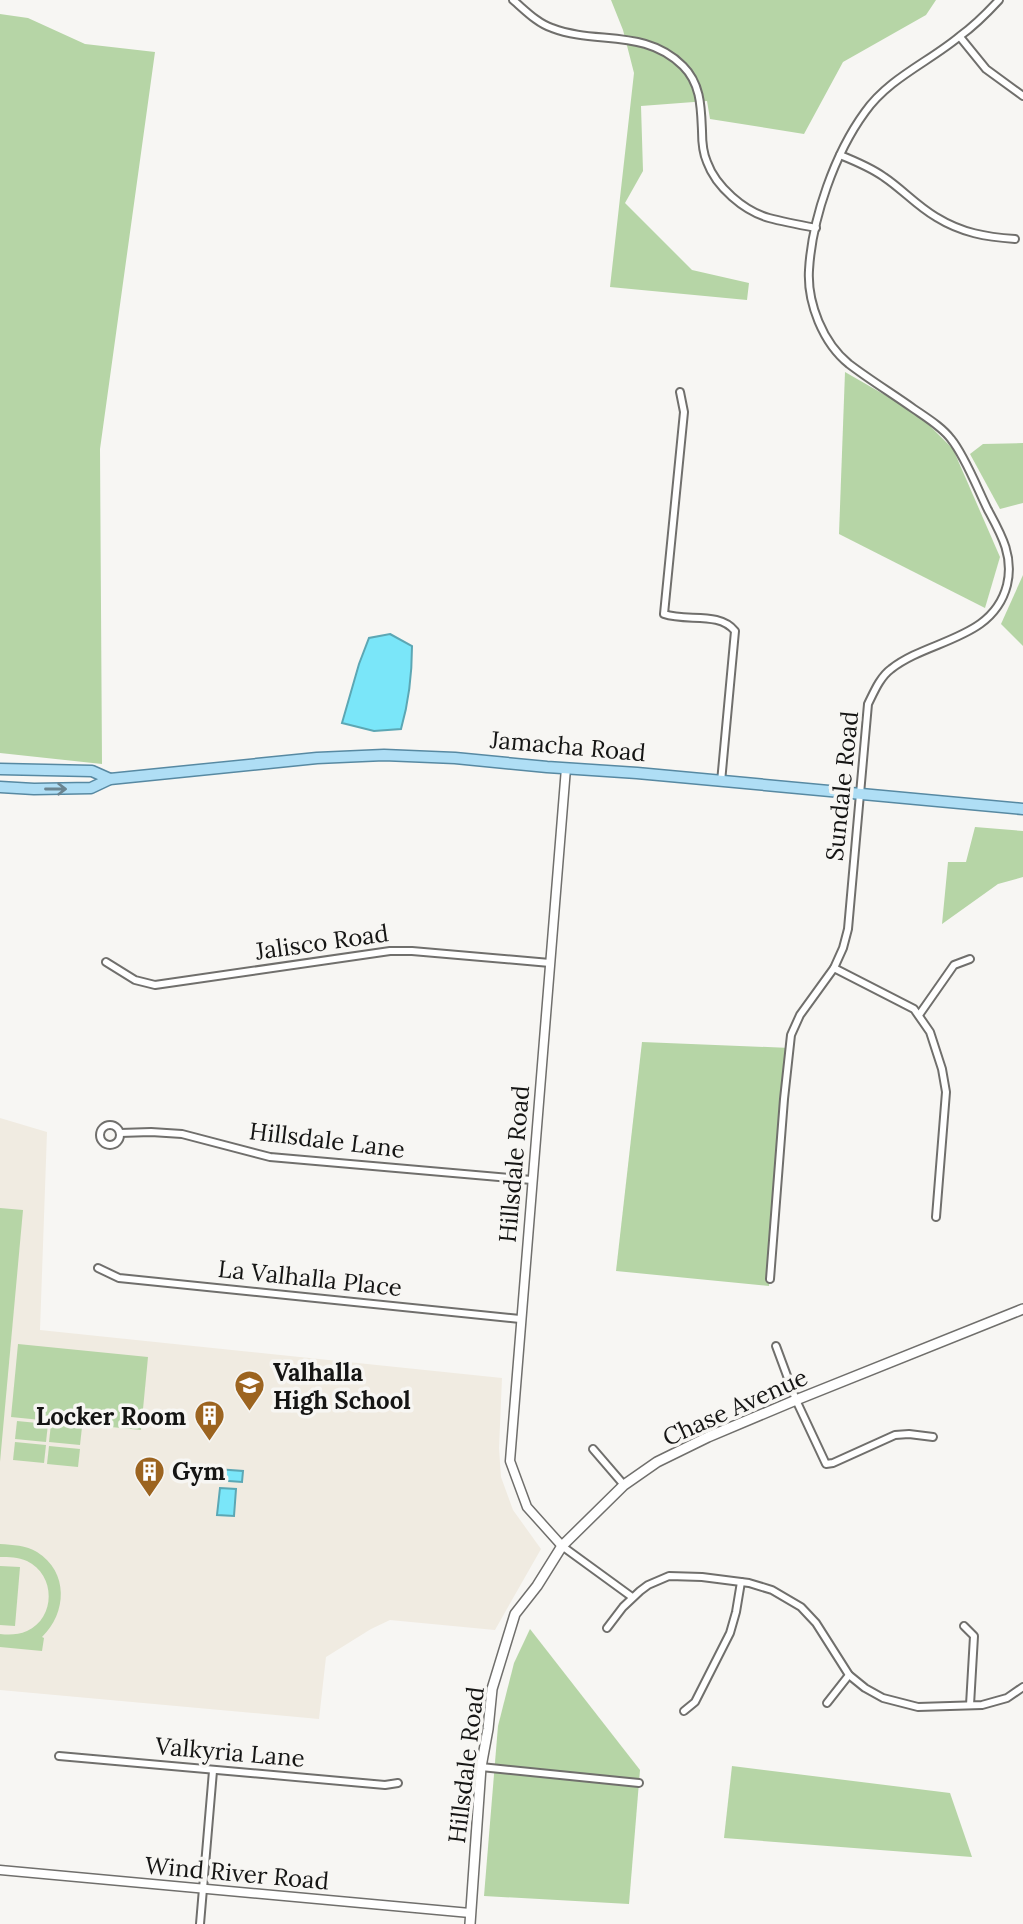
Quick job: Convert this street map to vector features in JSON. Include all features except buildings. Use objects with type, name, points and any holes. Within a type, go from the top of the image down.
[{"type":"main road","name":"Jamacha Road","points":[[0,787],[91,788],[110,779],[317,758],[384,755],[637,773],[1023,809]]},
{"type":"main road","name":"Jamacha Road","points":[[0,769],[92,771],[110,779]]},
{"type":"main road","name":"Chase Avenue","points":[[515,1614],[537,1586],[562,1546],[624,1486],[657,1462],[796,1400],[1023,1309]]},
{"type":"main road","name":"Hillsdale Road","points":[[470,1924],[481,1767],[492,1689],[515,1614]]},
{"type":"street","points":[[513,0],[549,28],[567,33],[640,41],[678,62],[697,87],[701,102],[706,161],[722,186],[738,201],[761,215],[816,228]]},
{"type":"street","name":"Sundale Road","points":[[770,1279],[791,1035],[800,1015],[835,968],[848,929],[868,704],[881,678],[889,670],[902,661],[972,630],[983,622],[1003,594],[1009,558],[1002,537],[952,440],[930,420],[847,362],[824,335],[811,297],[808,272],[826,192],[849,136],[876,98],[901,77],[960,37],[999,0]]},
{"type":"street","points":[[960,37],[986,69],[1023,96]]},
{"type":"street","points":[[840,155],[883,175],[917,203],[949,224],[983,237],[1015,239]]},
{"type":"street","points":[[680,392],[684,412],[664,614],[677,618],[724,621],[735,632],[721,782]]},
{"type":"street","name":"Hillsdale Road","points":[[562,1546],[527,1507],[510,1461],[566,768]]},
{"type":"street","name":"Jalisco Road","points":[[106,962],[135,980],[155,985],[390,951],[550,963]]},
{"type":"street","points":[[919,1015],[954,965],[970,959]]},
{"type":"street","points":[[835,968],[914,1010],[930,1032],[943,1069],[946,1092],[936,1217]]},
{"type":"street","name":"Hillsdale Lane","points":[[120,1133],[182,1134],[270,1157],[532,1180]]},
{"type":"street","name":"La Valhalla Place","points":[[98,1268],[119,1278],[520,1319]]},
{"type":"street","points":[[776,1346],[796,1400],[826,1464],[895,1436],[909,1434],[933,1437]]},
{"type":"street","points":[[593,1449],[624,1486]]},
{"type":"street","points":[[562,1546],[632,1597]]},
{"type":"street","points":[[607,1628],[632,1597],[648,1585],[669,1576],[741,1582],[772,1590],[801,1607],[816,1623],[849,1675],[874,1694],[918,1707],[982,1705],[999,1701],[1023,1687]]},
{"type":"street","points":[[684,1711],[695,1702],[730,1633],[741,1582]]},
{"type":"street","points":[[964,1626],[974,1636],[970,1705]]},
{"type":"street","points":[[827,1703],[849,1675]]},
{"type":"street","name":"Valkyria Lane","points":[[58,1756],[385,1785],[398,1783]]},
{"type":"street","points":[[481,1767],[639,1783]]},
{"type":"street","points":[[200,1924],[213,1771]]},
{"type":"street","name":"Wind River Road","points":[[0,1870],[470,1913]]},
{"type":"shaded area","name":"Valhalla High School","points":[[0,1118],[47,1132],[40,1330],[502,1378],[499,1448],[501,1477],[513,1510],[541,1549],[495,1630],[390,1620],[371,1629],[326,1657],[319,1719],[0,1690]]},
{"type":"green space","points":[[611,0],[936,0],[926,15],[843,62],[804,134],[710,119],[707,101],[641,106],[643,171],[625,203],[692,270],[749,283],[747,300],[610,287],[634,73],[623,30]]},
{"type":"green space","points":[[0,14],[28,18],[85,44],[155,52],[100,449],[102,764],[0,753]]},
{"type":"green space","points":[[845,372],[918,414],[953,449],[1000,557],[985,608],[839,534]]},
{"type":"green space","points":[[1023,443],[1023,503],[1000,509],[970,454],[983,444]]},
{"type":"green space","points":[[1023,575],[1023,646],[1001,624]]},
{"type":"green space","points":[[975,827],[1023,831],[1023,877],[998,884],[942,924],[948,862],[966,862]]},
{"type":"green space","points":[[642,1042],[790,1048],[769,1286],[616,1271]]},
{"type":"green space","points":[[0,1208],[23,1210],[0,1462]]},
{"type":"green space","points":[[18,1344],[148,1357],[141,1430],[11,1417]]},
{"type":"green space","points":[[17,1421],[48,1424],[46,1442],[15,1439]]},
{"type":"green space","points":[[51,1424],[82,1427],[80,1445],[49,1442]]},
{"type":"green space","points":[[15,1442],[46,1445],[44,1463],[13,1460]]},
{"type":"green space","points":[[49,1446],[80,1449],[78,1467],[47,1464]]},
{"type":"green space","points":[[0,1544],[33,1550],[55,1570],[61,1593],[60,1605],[42,1637],[42,1651],[0,1647],[0,1634],[20,1633],[37,1625],[43,1617],[49,1596],[43,1576],[37,1567],[20,1559],[0,1557]]},
{"type":"green space","points":[[0,1566],[20,1567],[15,1626],[0,1625]]},
{"type":"green space","points":[[530,1629],[640,1770],[629,1904],[484,1896],[498,1726],[514,1663]]},
{"type":"green space","points":[[732,1766],[950,1793],[972,1857],[724,1838]]},
{"type":"water","points":[[390,634],[412,646],[409,688],[401,729],[374,731],[342,723],[369,638]]},
{"type":"water","points":[[216,1469],[243,1471],[242,1482],[215,1480]]},
{"type":"water","points":[[220,1488],[236,1489],[234,1516],[217,1515]]},
{"type":"place","name":"Valhalla High School","points":[[250,1413]]},
{"type":"place","name":"Locker Room","points":[[209,1443]]},
{"type":"place","name":"Gym","points":[[149,1498]]}]
